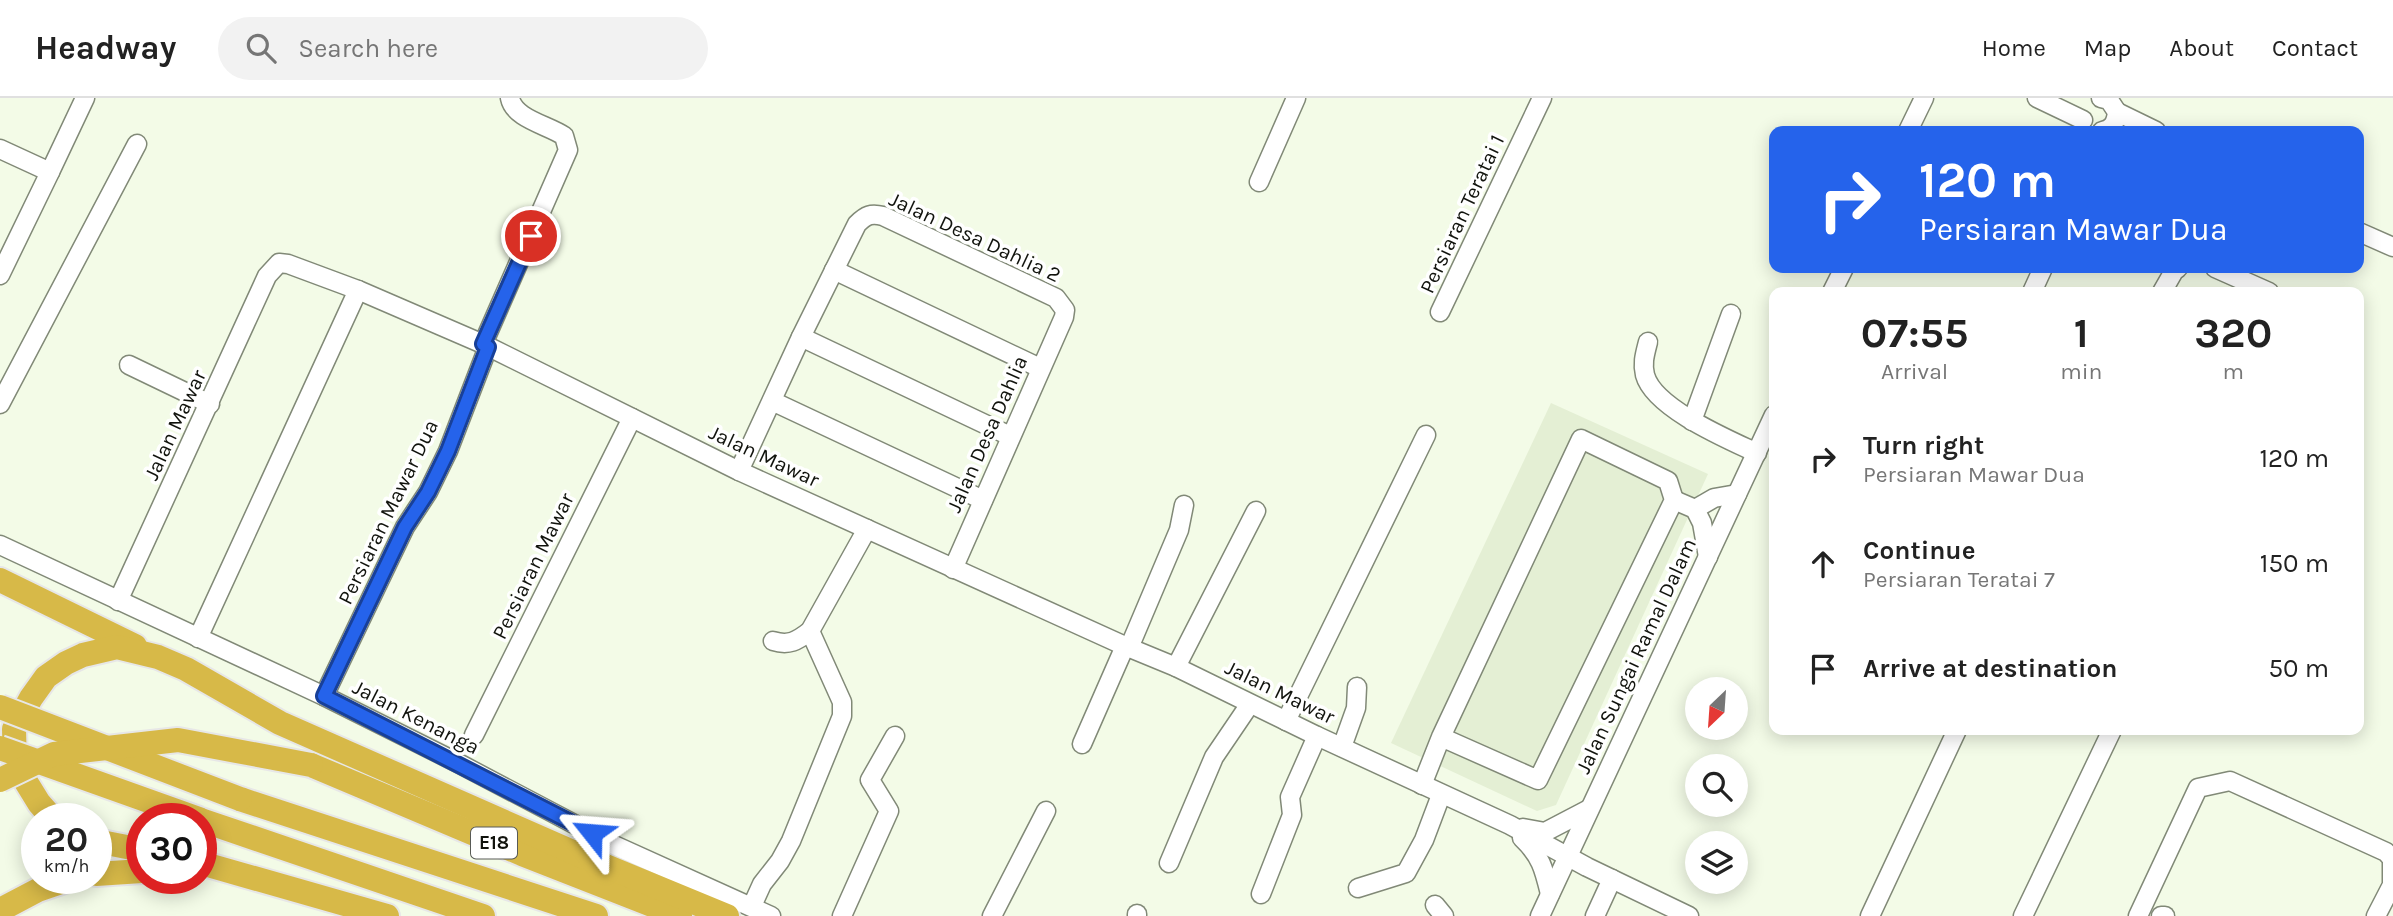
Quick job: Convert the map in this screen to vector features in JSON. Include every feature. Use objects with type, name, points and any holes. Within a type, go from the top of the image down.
[{"type":"highway","points":[[0,580],[186,669],[280,723],[584,857],[727,916]]},
{"type":"highway","points":[[38,803],[15,764],[14,729],[46,677],[83,654],[117,647],[158,657]]},
{"type":"highway","name":"E18","points":[[0,707],[240,799],[596,916]]},
{"type":"highway","name":"E18","points":[[0,780],[54,754],[178,740],[311,765],[522,854],[680,916]]},
{"type":"highway","points":[[0,748],[155,803]]},
{"type":"highway","points":[[217,825],[483,916]]},
{"type":"highway","points":[[217,868],[387,916]]},
{"type":"highway","points":[[217,878],[265,882]]},
{"type":"highway","points":[[0,909],[30,894]]},
{"type":"street","points":[[0,275],[85,98]]},
{"type":"street","name":"Persiaran Mawar Dua","points":[[324,696],[405,527],[428,492],[448,451],[485,345],[568,150],[564,136],[521,114],[513,108],[510,98]]},
{"type":"street","points":[[1258,181],[1296,98]]},
{"type":"street","name":"Persiaran Teratai 1","points":[[1440,312],[1542,98]]},
{"type":"street","points":[[1911,125],[1924,98]]},
{"type":"street","points":[[1911,125],[1935,98]]},
{"type":"street","points":[[2036,98],[2083,120],[2088,126]]},
{"type":"street","points":[[2083,120],[2084,109],[2100,100]]},
{"type":"street","points":[[2100,100],[2115,123],[2111,126]]},
{"type":"street","points":[[2100,100],[2148,126]]},
{"type":"street","points":[[0,404],[137,144]]},
{"type":"street","points":[[0,149],[50,172]]},
{"type":"street","name":"Jalan Desa Dahlia 2","points":[[834,270],[858,224],[865,216],[874,214],[1056,298],[1062,304],[1064,317]]},
{"type":"street","points":[[2364,234],[2393,247]]},
{"type":"street","name":"Jalan Mawar","points":[[118,601],[267,276],[279,263],[288,264],[358,290],[485,345],[739,471],[1176,667],[1510,825],[1567,857],[1689,916]]},
{"type":"street","points":[[739,471],[834,270],[1040,368]]},
{"type":"street","points":[[2226,273],[2258,287]]},
{"type":"street","points":[[198,638],[358,290]]},
{"type":"street","points":[[1692,421],[1731,314]]},
{"type":"street","name":"Jalan Desa Dahlia","points":[[953,569],[1064,317]]},
{"type":"street","points":[[801,337],[1010,436]]},
{"type":"street","points":[[1648,342],[1643,360],[1645,378],[1656,392],[1692,421],[1757,453]]},
{"type":"street","points":[[129,365],[210,404]]},
{"type":"street","points":[[772,401],[983,500]]},
{"type":"street","name":"Persiaran Mawar","points":[[474,734],[632,418]]},
{"type":"street","name":"Jalan Sungai Ramal Dalam","points":[[1540,916],[1769,426]]},
{"type":"street","points":[[1286,721],[1426,435]]},
{"type":"street","points":[[1422,785],[1441,737],[1581,439],[1668,481],[1674,500],[1538,780],[1441,737]]},
{"type":"street","points":[[1695,509],[1714,498],[1738,494]]},
{"type":"street","points":[[1674,500],[1695,509],[1702,523],[1708,557]]},
{"type":"street","points":[[1082,744],[1178,530],[1184,505]]},
{"type":"street","points":[[1176,667],[1256,511]]},
{"type":"street","points":[[773,641],[786,645],[810,631],[867,529]]},
{"type":"street","name":"Jalan Kenanga","points":[[0,545],[324,696],[614,845],[771,916]]},
{"type":"street","points":[[752,906],[762,884],[791,841],[842,716],[842,702],[810,631]]},
{"type":"street","points":[[1342,747],[1356,708],[1357,687]]},
{"type":"street","points":[[1170,863],[1214,757],[1250,704]]},
{"type":"street","points":[[1870,916],[1955,735]]},
{"type":"street","points":[[2023,916],[2110,735]]},
{"type":"street","points":[[842,916],[890,811],[870,780],[895,736]]},
{"type":"street","points":[[1261,894],[1292,815],[1290,797],[1317,736]]},
{"type":"street","points":[[2138,916],[2198,788],[2230,781],[2386,852],[2392,859],[2392,885],[2376,916]]},
{"type":"street","points":[[1358,888],[1406,873],[1424,840],[1441,794]]},
{"type":"street","points":[[1510,825],[1545,832],[1589,810]]},
{"type":"street","points":[[992,916],[1046,811]]},
{"type":"street","points":[[1510,825],[1537,852],[1549,894]]},
{"type":"street","points":[[1595,916],[1612,879]]},
{"type":"street","points":[[2387,916],[2393,905]]},
{"type":"shaded area","points":[[1551,403],[1708,474],[1556,805],[1537,811],[1391,743]]},
{"type":"route","points":[[531,236],[483,344],[488,347],[448,451],[428,492],[405,527],[324,696],[592,833]]}]
